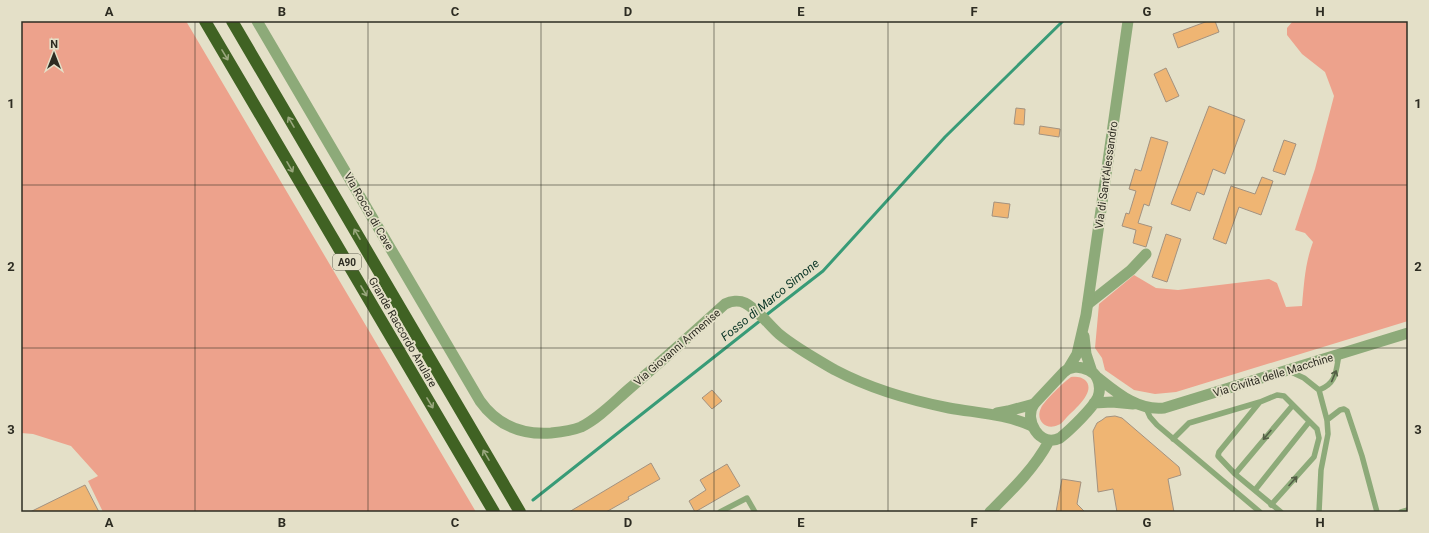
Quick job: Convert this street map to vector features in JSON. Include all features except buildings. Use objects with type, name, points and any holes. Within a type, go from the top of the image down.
[{"type":"highway","name":"Grande Raccordo Anulare","points":[[205,21],[491,508]]},
{"type":"highway","name":"Grande Raccordo Anulare","points":[[232,21],[520,512]]},
{"type":"street","name":"Via Rocca di Cave","points":[[257,21],[480,401]]},
{"type":"street","name":"Via di Sant'Alessandro","points":[[1034,404],[1068,369],[1077,354],[1084,330],[1128,21]]},
{"type":"street","points":[[1088,304],[1131,270],[1146,254]]},
{"type":"street","name":"Via Giovanni Armenise","points":[[480,401],[501,423],[516,430],[538,433],[556,433],[572,430],[587,423],[603,411],[675,350],[725,304],[730,302],[740,302],[753,309],[786,340],[836,370],[867,385],[910,399],[938,406],[1013,419],[1032,426]]},
{"type":"street","name":"Via di Sant'Alessandro","points":[[1049,441],[1060,438],[1098,397],[1099,383],[1094,374],[1085,347],[1084,330]]},
{"type":"street","name":"Via Civiltà delle Macchine","points":[[1094,403],[1112,402],[1159,409],[1176,406],[1408,333]]},
{"type":"street","points":[[1068,369],[1081,368],[1094,374],[1116,392],[1142,406]]},
{"type":"street","name":"Via Giovanni Armenise","points":[[989,414],[1034,404]]},
{"type":"street","points":[[990,512],[1030,470],[1039,459],[1049,441],[1040,436],[1032,426],[1030,413],[1034,404]]},
{"type":"lane","points":[[1318,390],[1332,381],[1336,373],[1339,354]]},
{"type":"lane","points":[[1287,370],[1304,378],[1318,390],[1327,420],[1328,434],[1321,470],[1319,512]]},
{"type":"lane","points":[[1174,439],[1189,423],[1260,402],[1280,394],[1284,396],[1317,429],[1318,433],[1314,457],[1271,505]]},
{"type":"lane","points":[[1260,402],[1219,452],[1218,456],[1235,474],[1281,512]]},
{"type":"lane","points":[[1235,474],[1293,405]]},
{"type":"lane","points":[[1142,406],[1152,420],[1260,512]]},
{"type":"lane","points":[[1327,420],[1340,410],[1344,409],[1347,411],[1362,456],[1377,512]]},
{"type":"lane","points":[[1254,490],[1309,422]]},
{"type":"lane","points":[[1314,457],[1324,457]]},
{"type":"lane","points":[[720,512],[747,498],[755,512]]},
{"type":"lane","points":[[1401,512],[1408,510]]},
{"type":"shaded area","points":[[21,21],[186,21],[476,512],[103,512],[88,481],[98,476],[71,446],[33,434],[21,433]]},
{"type":"shaded area","points":[[1293,21],[1408,21],[1408,321],[1176,392],[1155,394],[1134,390],[1105,370],[1102,358],[1095,348],[1099,304],[1134,275],[1156,288],[1178,290],[1269,279],[1277,283],[1286,307],[1302,306],[1304,282],[1313,242],[1305,233],[1295,230],[1315,169],[1334,96],[1325,72],[1302,54],[1287,35],[1287,28]]},
{"type":"shaded area","points":[[1071,377],[1079,377],[1085,380],[1088,384],[1087,394],[1084,400],[1061,424],[1049,427],[1043,423],[1039,417],[1041,408],[1050,396]]},
{"type":"waterway","name":"Fosso di Marco Simone","points":[[765,316],[823,271],[945,137],[1063,21]]},
{"type":"waterway","name":"Fosso di Marco Simone","points":[[533,500],[761,320]]}]
